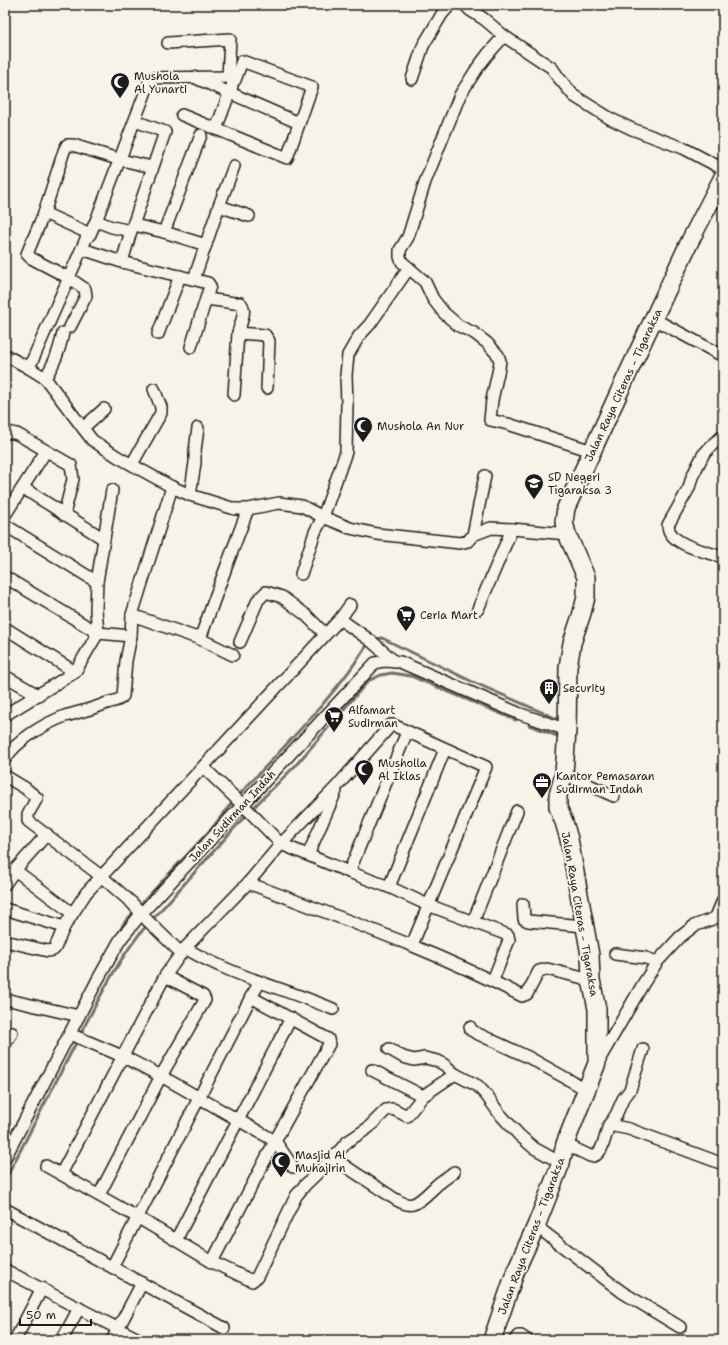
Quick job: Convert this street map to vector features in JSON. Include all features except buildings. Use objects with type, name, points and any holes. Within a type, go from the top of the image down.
[{"type":"main road","name":"Jalan Raya Citeras - Tigaraksa","points":[[494,1339],[516,1270],[536,1226],[561,1163],[565,1144],[597,1063],[596,1009],[591,980],[590,956],[569,838],[558,807],[558,796],[564,774],[567,730],[568,667],[572,643],[586,597],[586,577],[567,534],[564,522],[566,508],[702,216],[723,177]]},
{"type":"street","points":[[412,79],[423,46],[442,14],[450,5]]},
{"type":"street","points":[[465,5],[504,36],[552,68],[574,96],[611,119],[632,129],[683,148],[723,169]]},
{"type":"street","points":[[504,36],[478,67],[460,95],[425,182],[408,237],[400,250],[400,257],[402,262],[425,282],[432,299],[444,313],[459,326],[474,334],[486,343],[498,355],[500,361],[492,400],[490,420],[508,424],[592,451]]},
{"type":"street","points":[[168,43],[230,39],[230,92],[216,128]]},
{"type":"street","points":[[182,115],[287,158],[312,88],[242,61],[230,52]]},
{"type":"street","points":[[231,78],[242,61]]},
{"type":"street","points":[[29,368],[86,239],[96,221],[136,121],[151,78],[231,78]]},
{"type":"street","points":[[194,78],[230,92],[299,123]]},
{"type":"street","points":[[122,262],[165,132],[136,121]]},
{"type":"street","points":[[164,232],[201,135]]},
{"type":"street","points":[[45,378],[56,361],[66,330],[80,308],[87,292],[69,278],[31,258],[27,254],[44,213],[67,145],[73,145],[152,168]]},
{"type":"street","points":[[194,279],[234,166]]},
{"type":"street","points":[[219,206],[249,216]]},
{"type":"street","points":[[44,213],[90,234]]},
{"type":"street","points":[[96,221],[112,227],[164,232],[206,245]]},
{"type":"street","points":[[82,249],[122,262],[208,283],[210,286],[191,346]]},
{"type":"street","points":[[301,574],[315,532],[323,517],[346,452],[348,404],[346,375],[348,355],[356,340],[370,324],[409,268]]},
{"type":"street","points":[[158,334],[180,276]]},
{"type":"street","points":[[206,299],[240,303],[243,305],[244,309],[238,333],[234,395]]},
{"type":"street","points":[[654,319],[723,356]]},
{"type":"street","points":[[238,333],[265,335],[268,338],[267,388]]},
{"type":"street","points":[[5,355],[45,378],[92,440],[118,457],[172,487],[190,495],[235,509],[248,509],[279,503],[302,506],[323,517],[350,528],[378,534],[460,543],[468,541],[473,535],[485,476]]},
{"type":"street","points":[[132,464],[161,414],[162,407],[154,389]]},
{"type":"street","points":[[83,428],[104,409]]},
{"type":"street","points":[[190,495],[198,428]]},
{"type":"street","points":[[5,434],[8,432],[17,434],[71,465],[73,479],[64,515]]},
{"type":"street","points":[[723,436],[703,455],[692,477],[689,488],[668,526],[668,531],[671,535],[691,548],[723,557]]},
{"type":"street","points":[[5,515],[46,451]]},
{"type":"street","points":[[5,759],[11,750],[39,729],[64,717],[88,710],[123,696],[126,661],[131,636],[132,615],[172,487]]},
{"type":"street","points":[[23,488],[104,539]]},
{"type":"street","points":[[5,715],[75,672],[98,633],[96,610],[98,582],[112,490]]},
{"type":"street","points":[[200,639],[248,509]]},
{"type":"street","points":[[5,525],[98,582]]},
{"type":"street","points":[[473,535],[491,528],[567,534]]},
{"type":"street","points":[[478,609],[512,529]]},
{"type":"street","points":[[5,577],[98,633],[131,636]]},
{"type":"street","points":[[240,642],[258,600],[266,592],[282,597],[306,615],[326,634]]},
{"type":"street","points":[[5,941],[48,952],[56,948],[64,927],[86,893],[326,634],[350,604]]},
{"type":"street","points":[[132,615],[200,639],[233,655]]},
{"type":"street","points":[[340,618],[371,641],[395,662]]},
{"type":"street","points":[[5,628],[75,672]]},
{"type":"street","name":"Jalan Sudirman Indah","points":[[5,1158],[120,940],[141,914],[375,664],[384,661],[400,662],[518,713],[567,730]]},
{"type":"street","points":[[5,676],[38,695]]},
{"type":"street","points":[[60,1174],[165,976],[183,950],[248,883],[281,844],[338,786],[391,725],[486,767],[412,945]]},
{"type":"street","points":[[349,872],[407,732]]},
{"type":"street","points":[[389,887],[445,750]]},
{"type":"street","points":[[203,767],[281,844],[389,887],[428,905],[508,935],[509,940],[493,980]]},
{"type":"street","points":[[564,774],[614,796]]},
{"type":"street","points":[[5,776],[38,798],[28,814],[28,821],[101,876],[132,903],[141,914],[183,950],[223,968],[333,1009]]},
{"type":"street","points":[[308,855],[338,786]]},
{"type":"street","points":[[473,922],[517,811]]},
{"type":"street","points":[[5,884],[15,870],[47,834]]},
{"type":"street","points":[[15,870],[72,913]]},
{"type":"street","points":[[248,883],[412,945],[493,980],[525,996],[534,983],[539,971],[547,970],[591,980]]},
{"type":"street","points":[[597,1063],[657,962],[680,937],[694,926],[720,916],[723,900]]},
{"type":"street","points":[[523,904],[524,919],[528,921],[584,926]]},
{"type":"street","points":[[5,909],[64,927]]},
{"type":"street","points":[[615,954],[646,958],[657,962]]},
{"type":"street","points":[[99,1196],[161,1076],[205,1000],[203,996],[165,976]]},
{"type":"street","points":[[112,1267],[260,982]]},
{"type":"street","points":[[212,1262],[275,1141],[329,1044],[328,1039],[251,997]]},
{"type":"street","points":[[5,999],[79,1016]]},
{"type":"street","points":[[176,1240],[291,1018]]},
{"type":"street","points":[[470,1027],[471,1030],[476,1033],[528,1057],[587,1090]]},
{"type":"street","points":[[5,1044],[12,1034]]},
{"type":"street","points":[[70,1034],[122,1056],[161,1076],[275,1141],[293,1167]]},
{"type":"street","points":[[389,1049],[403,1057],[414,1060],[425,1058],[438,1061],[455,1074],[478,1086],[499,1113],[519,1135],[534,1148],[561,1163]]},
{"type":"street","points":[[565,1144],[590,1156],[594,1157],[597,1155],[600,1151],[609,1125],[623,1099],[630,1090],[643,1049]]},
{"type":"street","points":[[372,1070],[423,1096]]},
{"type":"street","points":[[46,1166],[137,1217],[212,1262],[252,1281],[257,1277],[300,1190],[347,1142],[368,1128],[386,1110],[393,1109],[407,1116],[423,1096],[455,1074]]},
{"type":"street","points":[[609,1125],[629,1129],[723,1164]]},
{"type":"street","points":[[333,1158],[395,1199],[411,1205],[416,1203],[454,1172]]},
{"type":"street","points":[[5,1209],[224,1328]]},
{"type":"street","points":[[536,1226],[622,1292],[680,1327]]},
{"type":"street","points":[[5,1270],[140,1340]]},
{"type":"street","points":[[112,1340],[142,1283]]},
{"type":"street","points":[[15,1340],[42,1288]]},
{"type":"street","points":[[62,1340],[78,1308]]},
{"type":"street","points":[[515,1340],[518,1336],[521,1336],[527,1340]]},
{"type":"waterway","points":[[373,639],[382,638],[473,682],[562,721]]},
{"type":"waterway","points":[[239,795],[325,702],[369,642]]},
{"type":"waterway","points":[[252,809],[296,765],[368,681],[381,675],[392,673],[411,676],[516,720]]},
{"type":"waterway","points":[[529,725],[560,737]]},
{"type":"waterway","points":[[139,906],[213,827],[231,804]]},
{"type":"waterway","points":[[152,920],[246,815]]},
{"type":"waterway","points":[[118,935],[124,923],[135,911]]},
{"type":"waterway","points":[[81,1033],[119,963],[147,925]]},
{"type":"waterway","points":[[5,1180],[78,1039]]},
{"type":"place","name":"Mushola Al Yunarti","points":[[120,99]]},
{"type":"place","name":"Mushola An Nur","points":[[363,443]]},
{"type":"place","name":"SD Negeri Tigaraksa 3","points":[[534,500]]},
{"type":"place","name":"Ceria Mart","points":[[406,632]]},
{"type":"place","name":"Security","points":[[549,705]]},
{"type":"place","name":"Alfamart Sudirman","points":[[334,733]]},
{"type":"place","name":"Musholla Al Iklas","points":[[364,786]]},
{"type":"place","name":"Kantor Pemasaran Sudirman Indah","points":[[542,799]]},
{"type":"place","name":"Masjid Al Muhajirin","points":[[281,1178]]}]
